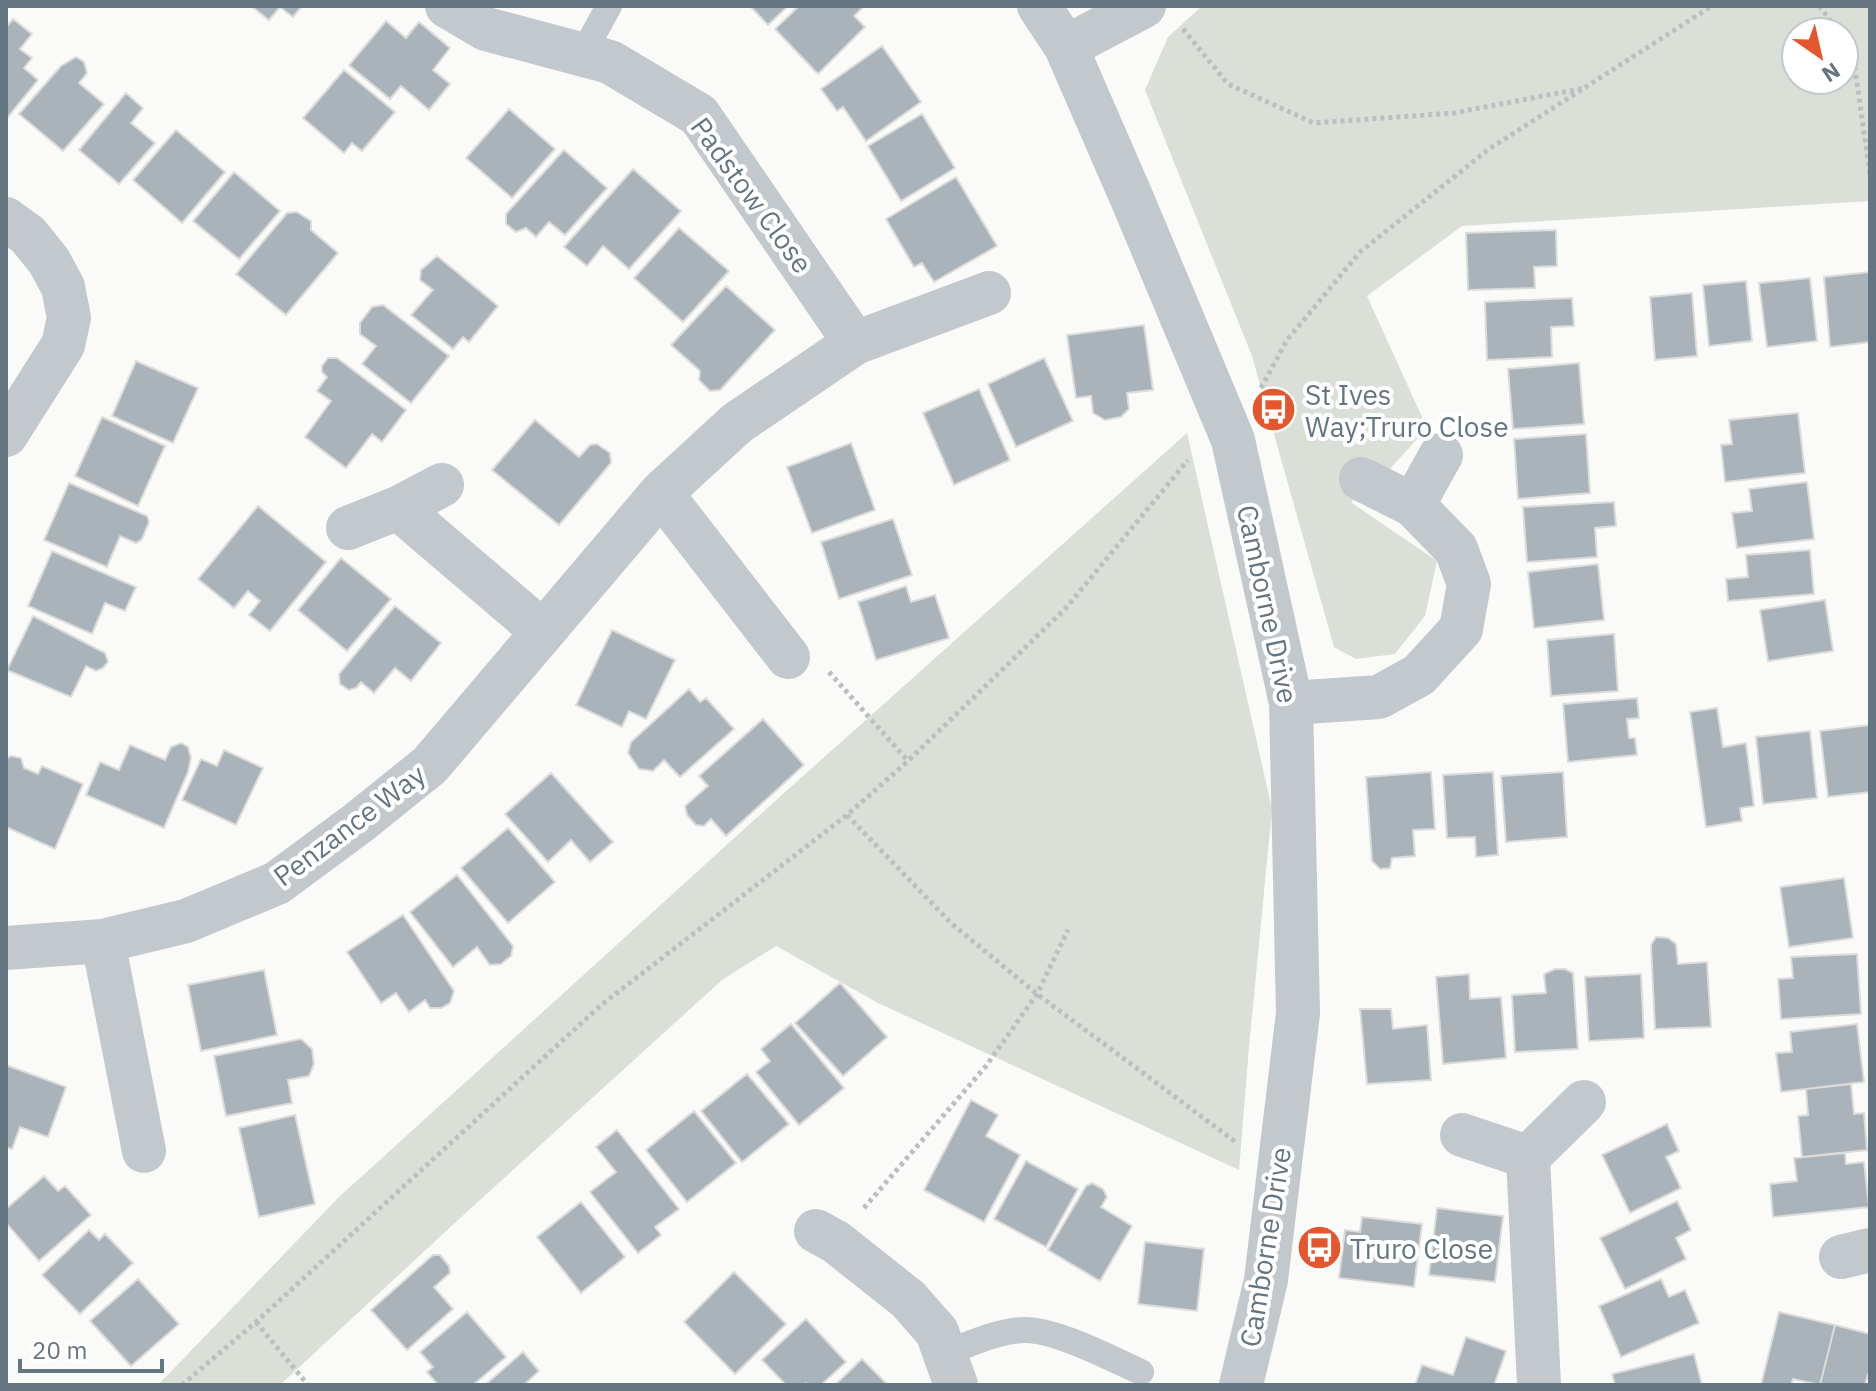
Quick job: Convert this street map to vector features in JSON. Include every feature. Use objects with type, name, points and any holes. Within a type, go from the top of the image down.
[{"type":"street","name":"Padstow Close","points":[[447,6],[486,29],[610,62],[699,115],[855,343]]},
{"type":"street","name":"Camborne Drive","points":[[1039,6],[1066,47],[1233,440],[1291,703],[1298,1013],[1266,1280],[1241,1385]]},
{"type":"street","points":[[1066,47],[1144,6]]},
{"type":"street","points":[[6,219],[28,235],[49,261],[63,287],[69,318],[63,345],[6,435]]},
{"type":"street","name":"Penzance Way","points":[[6,948],[103,941],[186,921],[277,883],[430,765],[661,493],[737,423],[855,343],[989,293]]},
{"type":"street","points":[[1413,505],[1441,455]]},
{"type":"street","points":[[1291,703],[1379,697],[1419,675],[1461,629],[1469,584],[1456,549],[1413,505],[1361,479]]},
{"type":"street","points":[[348,528],[398,508],[442,485]]},
{"type":"street","points":[[661,493],[788,657]]},
{"type":"street","points":[[398,508],[542,631]]},
{"type":"street","points":[[103,941],[144,1151]]},
{"type":"street","points":[[1539,1385],[1528,1157],[1584,1102]]},
{"type":"street","points":[[1462,1135],[1528,1157]]},
{"type":"street","points":[[826,1236],[908,1299],[937,1332],[951,1369]]},
{"type":"lane","points":[[582,55],[609,6]]},
{"type":"lane","points":[[951,1369],[994,1335],[1023,1330],[1043,1331],[1141,1372]]},
{"type":"path","points":[[182,1385],[256,1322],[600,1006],[847,815],[908,761],[1066,608],[1197,449],[1233,440],[1287,340],[1360,252],[1489,149],[1712,6]]},
{"type":"path","points":[[1183,28],[1228,84],[1314,123],[1454,113],[1587,87]]},
{"type":"path","points":[[1859,96],[1870,174]]},
{"type":"path","points":[[788,657],[828,670],[908,761]]},
{"type":"path","points":[[847,815],[952,924],[1037,994],[1279,1174]]},
{"type":"path","points":[[826,1236],[986,1066],[1037,994],[1068,930]]},
{"type":"path","points":[[256,1322],[308,1385]]},
{"type":"shaded area","points":[[1202,6],[1870,6],[1870,201],[1462,226],[1367,296],[1427,428],[1389,470],[1359,463],[1352,503],[1437,561],[1425,616],[1395,654],[1356,659],[1334,647],[1252,356],[1145,90],[1168,37]]},
{"type":"shaded area","points":[[1187,433],[1272,809],[1239,1170],[878,1003],[776,946],[722,980],[280,1385],[158,1385],[339,1197]]},
{"type":"building","points":[[251,6],[302,6],[293,17],[280,7],[269,20]]},
{"type":"building","points":[[750,6],[788,6],[768,25]]},
{"type":"building","points":[[799,6],[864,6],[854,16],[865,27],[818,74],[775,29]]},
{"type":"building","points":[[13,19],[32,34],[20,49],[32,58],[24,68],[38,80],[8,117],[6,27]]},
{"type":"building","points":[[386,21],[406,38],[419,22],[450,48],[433,70],[450,84],[429,110],[401,86],[390,99],[349,65]]},
{"type":"building","points":[[882,46],[921,102],[866,141],[843,107],[837,111],[821,89]]},
{"type":"building","points":[[76,57],[84,62],[87,73],[79,83],[104,104],[63,151],[19,114],[61,66]]},
{"type":"building","points":[[344,70],[395,112],[362,151],[352,143],[344,153],[303,118]]},
{"type":"building","points":[[126,93],[143,108],[131,123],[155,143],[119,184],[79,150]]},
{"type":"building","points":[[509,109],[555,149],[512,198],[466,158]]},
{"type":"building","points":[[922,114],[955,168],[901,201],[868,146]]},
{"type":"building","points":[[176,130],[225,172],[182,223],[133,180]]},
{"type":"building","points":[[564,150],[607,188],[565,235],[549,222],[536,237],[526,228],[516,232],[506,224],[506,214]]},
{"type":"building","points":[[633,169],[681,211],[629,269],[603,246],[587,266],[564,247]]},
{"type":"building","points":[[234,172],[280,211],[239,259],[193,221]]},
{"type":"building","points":[[956,177],[997,246],[934,282],[922,263],[914,267],[886,219]]},
{"type":"building","points":[[297,212],[311,221],[311,230],[338,253],[286,315],[236,274],[287,213]]},
{"type":"building","points":[[679,228],[729,271],[683,322],[634,278]]},
{"type":"building","points":[[1556,230],[1557,266],[1534,267],[1535,288],[1468,290],[1466,233]]},
{"type":"building","points":[[437,256],[498,306],[469,342],[463,337],[453,349],[411,315],[433,290],[420,280],[421,270]]},
{"type":"building","points":[[1870,272],[1870,342],[1830,347],[1824,277]]},
{"type":"building","points":[[1810,278],[1817,341],[1767,347],[1759,283]]},
{"type":"building","points":[[1746,281],[1752,341],[1709,346],[1703,285]]},
{"type":"building","points":[[726,286],[775,330],[720,390],[710,391],[699,380],[700,371],[671,345]]},
{"type":"building","points":[[1692,293],[1697,356],[1655,360],[1650,297]]},
{"type":"building","points":[[1572,298],[1574,326],[1551,327],[1552,357],[1487,360],[1485,302]]},
{"type":"building","points":[[383,305],[449,356],[411,403],[362,364],[376,346],[360,334],[360,323],[372,307]]},
{"type":"building","points":[[1144,325],[1153,390],[1127,393],[1129,409],[1121,417],[1105,420],[1093,413],[1091,396],[1076,398],[1067,335]]},
{"type":"building","points":[[328,358],[337,358],[406,410],[382,442],[372,434],[346,468],[305,437],[331,401],[317,391],[327,377],[322,372],[322,366]]},
{"type":"building","points":[[1044,358],[1073,421],[1016,447],[988,384]]},
{"type":"building","points":[[136,361],[198,388],[173,443],[112,416]]},
{"type":"building","points":[[1579,363],[1584,424],[1513,429],[1508,369]]},
{"type":"building","points":[[979,389],[1010,460],[954,485],[923,413]]},
{"type":"building","points":[[1798,413],[1805,473],[1725,482],[1721,445],[1732,444],[1729,420]]},
{"type":"building","points":[[102,417],[165,446],[138,506],[75,476]]},
{"type":"building","points":[[535,420],[579,457],[590,445],[597,444],[610,453],[611,463],[559,525],[492,470]]},
{"type":"building","points":[[1586,434],[1590,493],[1518,499],[1514,439]]},
{"type":"building","points":[[851,443],[875,510],[812,533],[787,467]]},
{"type":"building","points":[[1807,482],[1814,539],[1737,548],[1732,513],[1752,511],[1749,489]]},
{"type":"building","points":[[69,483],[147,516],[149,522],[142,539],[136,543],[120,536],[107,567],[44,540]]},
{"type":"building","points":[[1614,502],[1616,526],[1595,528],[1597,557],[1527,562],[1523,507]]},
{"type":"building","points":[[258,506],[326,562],[270,631],[249,615],[260,601],[248,591],[234,608],[198,579]]},
{"type":"building","points":[[893,519],[912,575],[839,599],[821,542]]},
{"type":"building","points":[[1810,550],[1814,594],[1728,601],[1726,579],[1748,577],[1746,555]]},
{"type":"building","points":[[52,551],[136,587],[125,611],[105,603],[92,634],[28,606]]},
{"type":"building","points":[[341,558],[391,599],[347,651],[298,610]]},
{"type":"building","points":[[1598,564],[1604,620],[1534,628],[1528,572]]},
{"type":"building","points":[[906,586],[911,602],[935,595],[949,638],[876,660],[858,602]]},
{"type":"building","points":[[1825,600],[1833,651],[1768,661],[1760,610]]},
{"type":"building","points":[[395,606],[441,643],[411,681],[395,668],[374,693],[361,682],[349,690],[340,684],[339,674]]},
{"type":"building","points":[[33,616],[105,653],[108,662],[96,671],[86,666],[71,697],[7,670]]},
{"type":"building","points":[[612,630],[675,660],[646,719],[629,711],[622,727],[576,705]]},
{"type":"building","points":[[1614,634],[1618,691],[1551,696],[1547,640]]},
{"type":"building","points":[[689,689],[700,702],[706,698],[734,729],[680,777],[664,760],[653,771],[639,769],[628,753],[631,742]]},
{"type":"building","points":[[1637,698],[1639,718],[1627,719],[1629,738],[1635,738],[1637,755],[1568,762],[1563,704]]},
{"type":"building","points":[[1717,708],[1723,747],[1746,743],[1754,806],[1740,808],[1742,821],[1706,827],[1690,712]]},
{"type":"building","points":[[763,719],[804,765],[726,836],[711,819],[704,826],[696,825],[687,815],[685,806],[708,786],[699,776]]},
{"type":"building","points":[[1870,725],[1870,792],[1828,797],[1820,731]]},
{"type":"building","points":[[1810,731],[1817,798],[1763,804],[1756,737]]},
{"type":"building","points":[[181,743],[188,747],[191,758],[164,828],[86,795],[100,762],[119,770],[130,745],[165,760],[171,747]]},
{"type":"building","points":[[224,750],[263,768],[236,825],[182,800],[201,759],[217,766]]},
{"type":"building","points":[[11,756],[21,758],[24,768],[38,774],[42,766],[83,784],[55,849],[6,827],[6,759]]},
{"type":"building","points":[[1431,772],[1435,829],[1413,830],[1415,856],[1392,858],[1390,868],[1380,869],[1372,861],[1366,777]]},
{"type":"building","points":[[1493,772],[1498,855],[1476,857],[1475,837],[1447,838],[1443,775]]},
{"type":"building","points":[[1563,772],[1567,837],[1506,842],[1501,776]]},
{"type":"building","points":[[551,773],[613,842],[590,862],[571,840],[548,862],[505,814]]},
{"type":"building","points":[[508,828],[555,882],[508,923],[461,868]]},
{"type":"building","points":[[457,875],[513,946],[511,956],[501,964],[490,965],[477,947],[453,967],[410,912]]},
{"type":"building","points":[[1844,878],[1853,938],[1789,947],[1780,887]]},
{"type":"building","points":[[403,915],[454,991],[450,1003],[441,1008],[430,1008],[425,1000],[409,1012],[396,993],[381,1003],[347,952]]},
{"type":"building","points":[[1656,937],[1668,938],[1676,944],[1678,964],[1707,962],[1711,1027],[1655,1029],[1651,945]]},
{"type":"building","points":[[1857,954],[1861,1014],[1781,1019],[1778,979],[1793,978],[1791,957]]},
{"type":"building","points":[[1555,969],[1573,973],[1578,1049],[1515,1052],[1512,995],[1546,993],[1544,974]]},
{"type":"building","points":[[264,970],[277,1035],[201,1051],[188,985]]},
{"type":"building","points":[[1469,974],[1470,999],[1501,997],[1506,1058],[1443,1064],[1436,977]]},
{"type":"building","points":[[1641,974],[1644,1038],[1589,1041],[1585,977]]},
{"type":"building","points":[[840,983],[887,1037],[843,1076],[795,1023]]},
{"type":"building","points":[[1360,1009],[1391,1009],[1393,1029],[1427,1025],[1431,1080],[1367,1084]]},
{"type":"building","points":[[791,1024],[844,1088],[799,1125],[756,1072],[770,1061],[761,1049]]},
{"type":"building","points":[[1857,1024],[1864,1082],[1781,1092],[1776,1053],[1792,1052],[1790,1032]]},
{"type":"building","points":[[301,1039],[312,1049],[314,1064],[309,1076],[288,1080],[292,1103],[226,1116],[214,1056]]},
{"type":"building","points":[[6,1065],[66,1087],[48,1137],[20,1127],[12,1149],[6,1147]]},
{"type":"building","points":[[747,1074],[789,1124],[742,1162],[701,1111]]},
{"type":"building","points":[[1851,1084],[1854,1114],[1864,1113],[1867,1150],[1802,1157],[1798,1116],[1808,1115],[1806,1089]]},
{"type":"building","points":[[971,1100],[998,1115],[986,1136],[1020,1155],[984,1222],[924,1190]]},
{"type":"building","points":[[694,1111],[736,1163],[687,1202],[646,1150]]},
{"type":"building","points":[[295,1115],[315,1204],[259,1217],[239,1128]]},
{"type":"building","points":[[1667,1124],[1679,1151],[1666,1157],[1681,1188],[1630,1213],[1602,1155]]},
{"type":"building","points":[[617,1130],[679,1209],[655,1227],[661,1235],[638,1253],[590,1192],[616,1172],[596,1147]]},
{"type":"building","points":[[1845,1153],[1846,1164],[1864,1162],[1869,1207],[1773,1217],[1770,1184],[1797,1181],[1794,1158]]},
{"type":"building","points":[[1026,1161],[1078,1189],[1046,1247],[994,1219]]},
{"type":"building","points":[[44,1176],[58,1191],[65,1186],[91,1215],[39,1261],[6,1223],[6,1209]]},
{"type":"building","points":[[1092,1183],[1103,1189],[1107,1197],[1101,1207],[1132,1226],[1100,1281],[1048,1250],[1086,1186]]},
{"type":"building","points":[[1677,1201],[1691,1230],[1676,1238],[1686,1259],[1625,1289],[1600,1238]]},
{"type":"building","points":[[581,1202],[625,1257],[581,1293],[537,1237]]},
{"type":"building","points":[[1437,1208],[1503,1216],[1495,1282],[1429,1275]]},
{"type":"building","points":[[1362,1217],[1422,1224],[1414,1287],[1339,1278],[1345,1230],[1360,1232]]},
{"type":"building","points":[[89,1230],[99,1240],[105,1234],[133,1263],[80,1314],[42,1275]]},
{"type":"building","points":[[1145,1242],[1204,1249],[1197,1311],[1138,1304]]},
{"type":"building","points":[[433,1255],[440,1255],[449,1266],[450,1273],[434,1287],[453,1309],[407,1350],[371,1310]]},
{"type":"building","points":[[734,1272],[786,1324],[735,1374],[684,1322]]},
{"type":"building","points":[[138,1279],[179,1324],[131,1366],[90,1321]]},
{"type":"building","points":[[1661,1279],[1669,1297],[1685,1290],[1699,1323],[1621,1357],[1599,1306]]},
{"type":"building","points":[[467,1312],[506,1357],[473,1385],[438,1385],[427,1372],[433,1367],[420,1352]]},
{"type":"building","points":[[1779,1312],[1835,1325],[1820,1385],[1793,1379],[1791,1385],[1761,1385]]},
{"type":"building","points":[[806,1319],[846,1362],[821,1385],[786,1385],[762,1360]]},
{"type":"building","points":[[1835,1325],[1870,1334],[1870,1374],[1865,1385],[1820,1385]]},
{"type":"building","points":[[1466,1337],[1506,1351],[1494,1385],[1415,1385],[1422,1365],[1453,1375]]},
{"type":"building","points":[[523,1352],[539,1371],[526,1385],[485,1385]]},
{"type":"building","points":[[1694,1354],[1702,1385],[1615,1385],[1612,1374]]},
{"type":"building","points":[[862,1359],[888,1385],[835,1385]]},
{"type":"place","name":"St Ives Way;Truro Close","points":[[1274,410]]},
{"type":"place","name":"Truro Close","points":[[1319,1248]]}]
